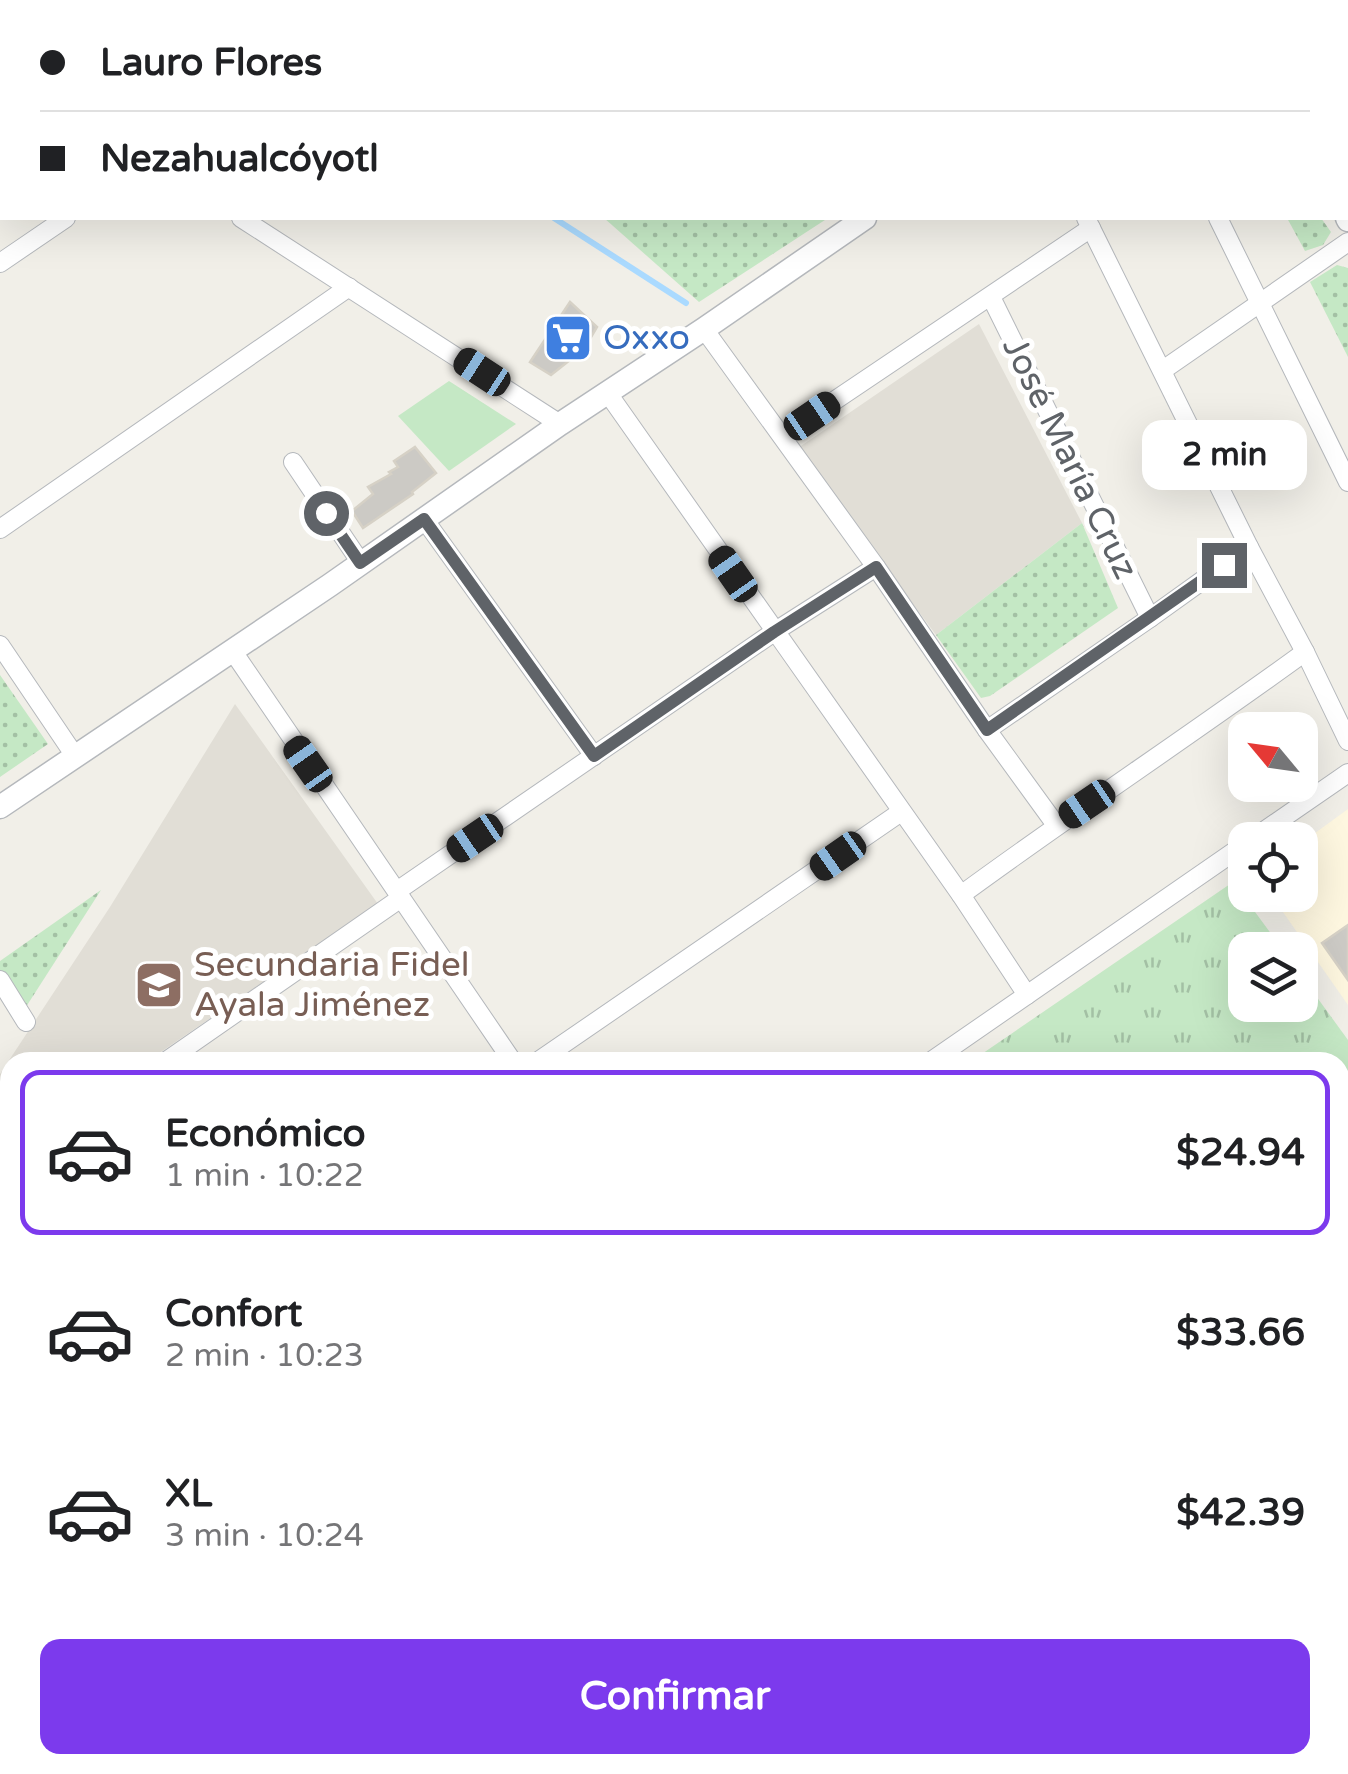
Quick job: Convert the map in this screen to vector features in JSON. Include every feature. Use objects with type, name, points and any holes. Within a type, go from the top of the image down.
[{"type":"street","points":[[0,263],[63,220]]},
{"type":"street","points":[[243,220],[560,424]]},
{"type":"street","points":[[0,807],[863,220]]},
{"type":"street","points":[[1219,220],[1348,482]]},
{"type":"street","points":[[782,436],[991,297],[1089,222],[1348,741]]},
{"type":"street","points":[[1163,370],[1348,242]]},
{"type":"street","points":[[0,529],[349,287]]},
{"type":"street","name":"José María Cruz","points":[[991,297],[1150,618]]},
{"type":"street","points":[[704,329],[1056,825]]},
{"type":"street","points":[[607,392],[1027,994]]},
{"type":"street","points":[[292,462],[360,563]]},
{"type":"street","points":[[424,519],[594,756]]},
{"type":"street","points":[[987,730],[1249,547]]},
{"type":"street","points":[[178,1052],[594,756],[876,567]]},
{"type":"street","points":[[0,645],[75,756]]},
{"type":"street","points":[[232,650],[505,1052]]},
{"type":"street","points":[[961,896],[1305,652]]},
{"type":"street","points":[[1277,822],[1348,773]]},
{"type":"street","points":[[552,1052],[901,812]]},
{"type":"street","points":[[944,1052],[1228,856]]},
{"type":"street","points":[[0,980],[26,1022]]},
{"type":"shaded area","points":[[979,324],[1082,523],[936,635],[798,448]]},
{"type":"shaded area","name":"Secundaria Fidel Ayala Jiménez","points":[[235,704],[378,904],[161,1052],[14,1052],[110,907]]},
{"type":"shaded area","points":[[1348,809],[1348,1005],[1318,962],[1318,932],[1297,932],[1283,912],[1318,912],[1318,831]]},
{"type":"green space","points":[[606,220],[825,220],[699,302]]},
{"type":"green space","points":[[1288,220],[1322,220],[1331,232],[1323,245],[1305,251]]},
{"type":"green space","points":[[1337,265],[1348,268],[1348,357],[1310,282]]},
{"type":"green space","points":[[449,381],[516,424],[449,471],[398,416]]},
{"type":"green space","points":[[1082,523],[1118,608],[990,696],[981,698],[936,635]]},
{"type":"green space","points":[[0,675],[48,744],[0,777]]},
{"type":"green space","points":[[1228,885],[1228,912],[1255,912],[1270,932],[1228,932],[1228,1022],[1318,1022],[1318,999],[1348,1040],[1348,1052],[985,1052]]},
{"type":"green space","points":[[101,890],[24,1010],[0,971],[0,961]]},
{"type":"building","name":"Oxxo","points":[[570,302],[597,327],[584,349],[551,375],[530,362]]},
{"type":"building","points":[[415,447],[436,473],[363,528],[352,511],[373,494],[368,487],[391,474],[398,467],[394,461]]},
{"type":"building","points":[[1348,925],[1348,980],[1322,943]]},
{"type":"waterway","points":[[557,220],[686,303]]},
{"type":"place","name":"Oxxo","points":[[568,338]]},
{"type":"place","name":"Secundaria Fidel Ayala Jiménez","points":[[159,985]]},
{"type":"route","points":[[326,513],[360,563],[424,519],[594,756],[876,567],[987,730],[1224,565]]}]
